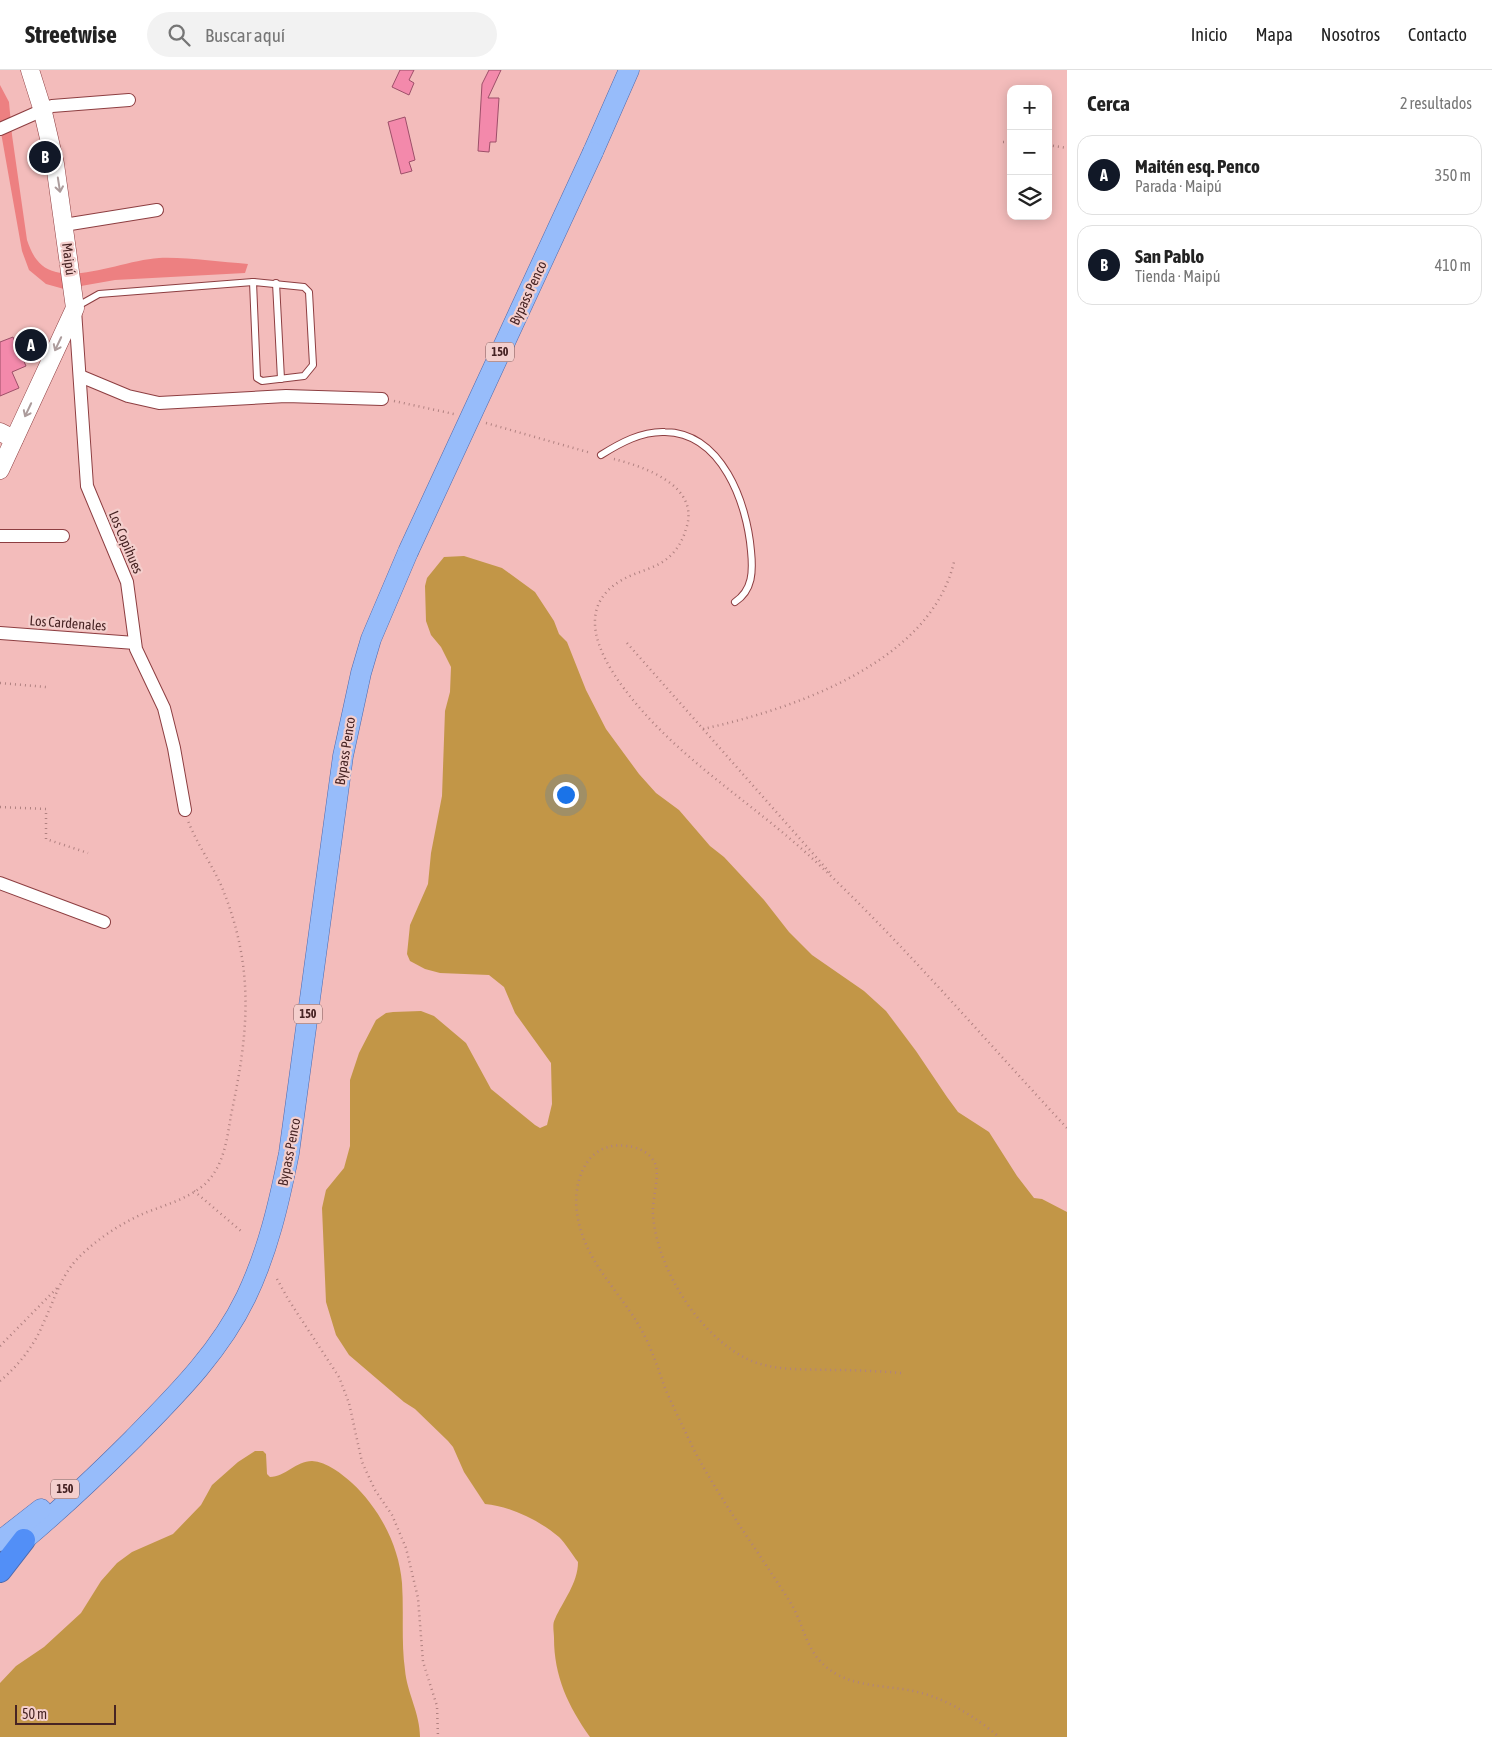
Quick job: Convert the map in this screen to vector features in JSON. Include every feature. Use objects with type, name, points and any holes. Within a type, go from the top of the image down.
[{"type":"highway","points":[[0,1561],[24,1540]]},
{"type":"highway","points":[[0,1571],[24,1540]]},
{"type":"main road","name":"Maipú","points":[[30,70],[42,108],[55,164],[74,301]]},
{"type":"main road","name":"Bypass Penco","points":[[24,1540],[96,1476],[190,1379],[225,1333],[249,1291],[270,1236],[296,1116],[342,764],[352,709],[371,639],[408,552],[629,70]]},
{"type":"main road","points":[[0,470],[7,436],[74,301]]},
{"type":"main road","name":"Bypass Penco","points":[[0,1542],[92,1468],[132,1440]]},
{"type":"street","points":[[0,129],[42,108],[63,104],[129,100]]},
{"type":"street","points":[[64,225],[157,210]]},
{"type":"street","name":"Los Copihues","points":[[74,301],[87,486],[127,582],[138,656],[164,708],[174,748],[185,810]]},
{"type":"street","points":[[80,376],[128,396],[158,403],[286,396],[382,399]]},
{"type":"street","points":[[0,536],[63,536]]},
{"type":"street","name":"Los Cardenales","points":[[0,633],[135,643]]},
{"type":"street","points":[[0,883],[104,922]]},
{"type":"lane","points":[[74,301],[99,294],[253,282],[276,283],[304,288],[309,292],[312,365],[304,376],[262,381],[257,378],[253,282]]},
{"type":"lane","points":[[276,283],[281,379]]},
{"type":"lane","points":[[601,455],[626,441],[664,432],[684,436],[713,455],[736,488],[749,529],[752,577],[748,590],[736,602]]},
{"type":"path","points":[[1052,146],[1067,148]]},
{"type":"path","points":[[382,399],[459,416]]},
{"type":"path","points":[[484,422],[643,468],[665,479],[674,486],[686,502],[689,518],[683,537],[666,560],[623,580],[609,589],[600,601],[595,626],[598,644],[606,664],[638,707],[674,744],[713,778],[781,830],[844,889]]},
{"type":"path","points":[[703,730],[751,718],[789,705],[835,684],[876,661],[911,635],[930,615],[944,592],[954,562]]},
{"type":"path","points":[[627,643],[844,889],[964,1013],[1066,1126]]},
{"type":"path","points":[[0,683],[46,687]]},
{"type":"path","points":[[0,807],[46,809],[46,839],[88,853]]},
{"type":"path","points":[[0,1381],[19,1363],[37,1338],[64,1274],[77,1260],[107,1234],[140,1216],[194,1191],[202,1186],[216,1171],[228,1133],[245,1041],[246,993],[241,950],[229,908],[212,868],[192,830],[185,810]]},
{"type":"path","points":[[902,1373],[786,1369],[764,1365],[738,1354],[706,1327],[686,1302],[666,1266],[655,1232],[653,1216],[656,1171],[653,1160],[639,1148],[615,1146],[594,1154],[584,1166],[578,1181],[576,1203],[580,1229],[592,1258],[638,1322],[668,1394],[697,1454],[731,1513],[793,1606],[814,1653],[828,1668],[842,1677],[868,1685],[911,1690],[931,1696],[970,1715],[999,1737]]},
{"type":"path","points":[[194,1191],[241,1231]]},
{"type":"path","points":[[277,1278],[288,1299],[339,1377],[349,1403],[362,1462],[375,1490],[392,1515],[406,1548],[418,1598],[423,1662],[437,1706],[438,1737]]},
{"type":"path","points":[[0,1346],[59,1286]]},
{"type":"shaded area","points":[[0,85],[9,102],[27,240],[31,251],[41,264],[56,272],[80,273],[147,259],[170,258],[248,264],[245,273],[115,280],[64,289],[46,284],[29,270],[22,251],[0,127]]},
{"type":"shaded area","points":[[464,556],[502,568],[535,592],[554,621],[559,634],[567,642],[586,690],[606,729],[639,774],[656,793],[679,810],[710,846],[724,857],[764,900],[789,932],[812,955],[864,991],[886,1011],[958,1112],[989,1132],[1017,1176],[1034,1198],[1042,1199],[1067,1212],[1067,1737],[590,1737],[575,1714],[564,1690],[557,1665],[553,1628],[554,1621],[573,1585],[578,1562],[559,1537],[543,1525],[514,1511],[485,1504],[464,1472],[453,1447],[448,1441],[415,1409],[404,1402],[349,1355],[336,1335],[326,1302],[322,1208],[326,1190],[344,1168],[350,1146],[350,1080],[359,1053],[376,1020],[386,1013],[393,1012],[421,1011],[434,1016],[466,1043],[491,1089],[535,1125],[540,1128],[547,1125],[552,1104],[551,1063],[515,1013],[504,987],[489,975],[440,973],[425,969],[410,961],[407,954],[410,925],[428,884],[431,853],[442,796],[445,711],[450,692],[451,667],[441,647],[431,635],[426,621],[425,586],[427,578],[444,557]]},
{"type":"shaded area","points":[[255,1451],[263,1451],[266,1454],[267,1474],[270,1477],[306,1462],[318,1462],[329,1466],[339,1472],[362,1493],[386,1528],[397,1555],[400,1569],[403,1594],[405,1670],[418,1720],[420,1737],[0,1737],[0,1683],[16,1666],[44,1647],[81,1613],[101,1581],[117,1563],[132,1552],[173,1534],[201,1505],[212,1485],[238,1462]]},
{"type":"building","points":[[400,70],[414,70],[409,80],[414,83],[409,95],[392,87]]},
{"type":"building","points":[[489,70],[501,70],[488,98],[499,98],[496,142],[490,142],[489,152],[478,151],[482,84]]},
{"type":"building","points":[[405,117],[415,160],[409,162],[412,171],[401,174],[388,122]]},
{"type":"building","points":[[13,337],[26,366],[12,372],[19,388],[0,396],[0,342]]},
{"type":"place","name":"San Pablo","points":[[45,157]]},
{"type":"place","name":"Maitén esq. Penco","points":[[31,345]]}]
